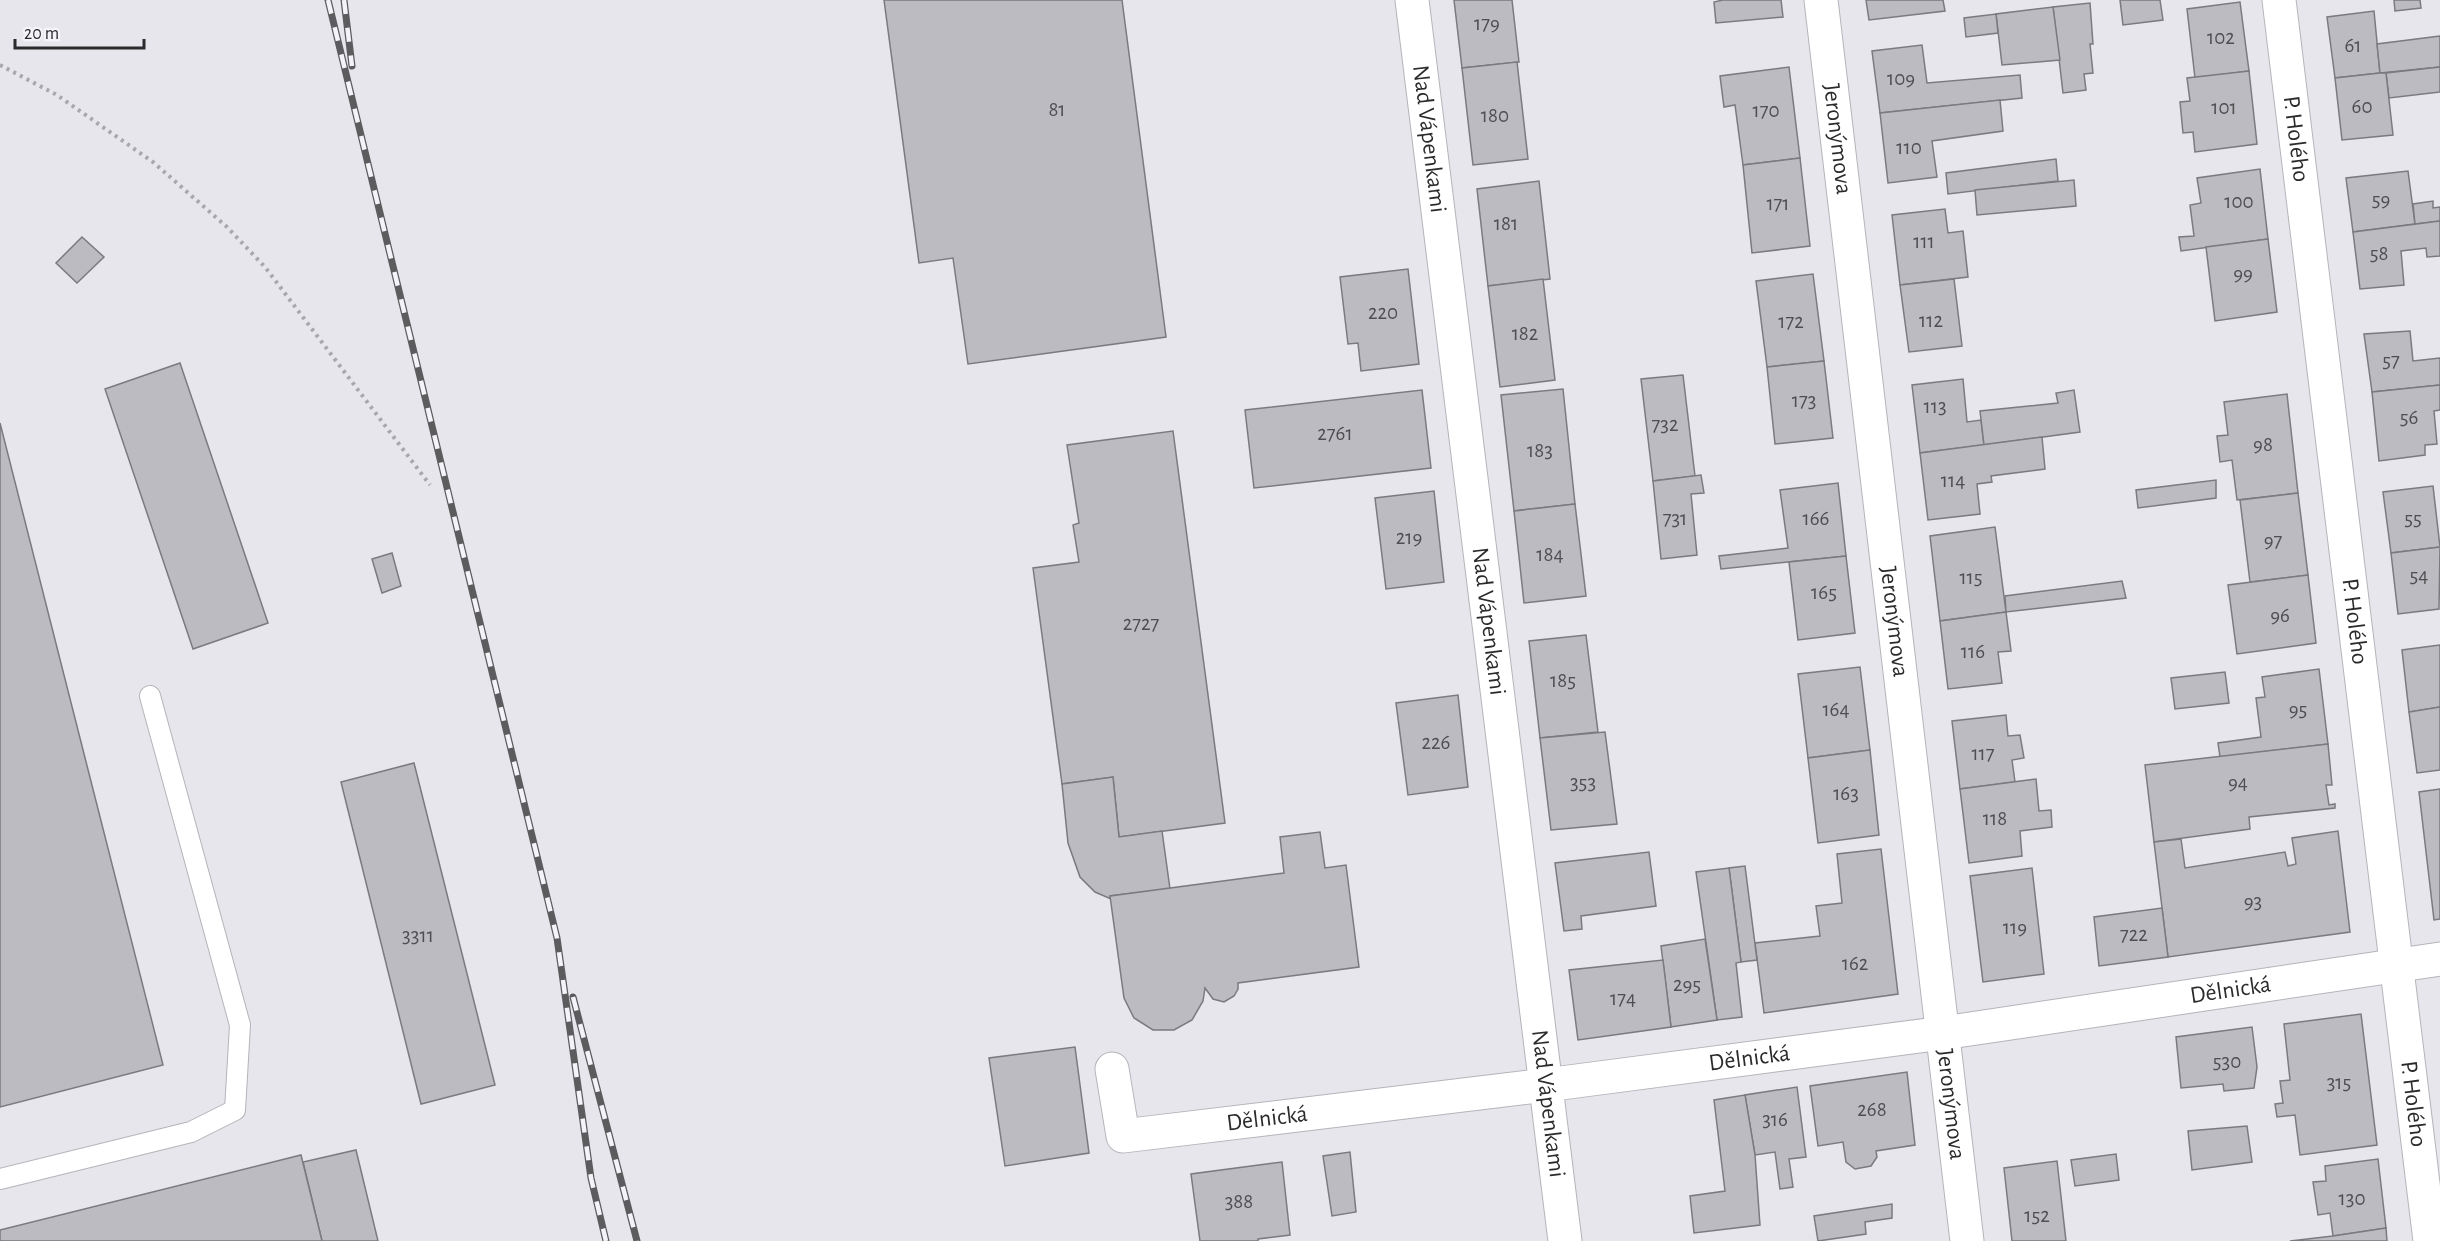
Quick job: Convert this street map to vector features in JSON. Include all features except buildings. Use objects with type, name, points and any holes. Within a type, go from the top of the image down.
[{"type":"street","name":"Nad Vápenkami","points":[[1412,0],[1565,1241]]},
{"type":"street","name":"Jeronýmova","points":[[1821,0],[1967,1241]]},
{"type":"street","name":"P. Holého","points":[[2279,0],[2430,1241]]},
{"type":"street","name":"Dělnická","points":[[1112,1069],[1123,1136],[1546,1085],[1943,1033],[2440,959]]},
{"type":"lane","points":[[0,1179],[191,1132],[235,1110],[240,1025],[150,696]]},
{"type":"path","points":[[0,65],[57,95],[153,162],[227,227],[265,267],[430,485]]},
{"type":"railway","points":[[328,0],[557,938],[591,1178],[606,1241]]},
{"type":"railway","points":[[344,0],[352,66]]},
{"type":"railway","points":[[573,997],[637,1241]]}]
